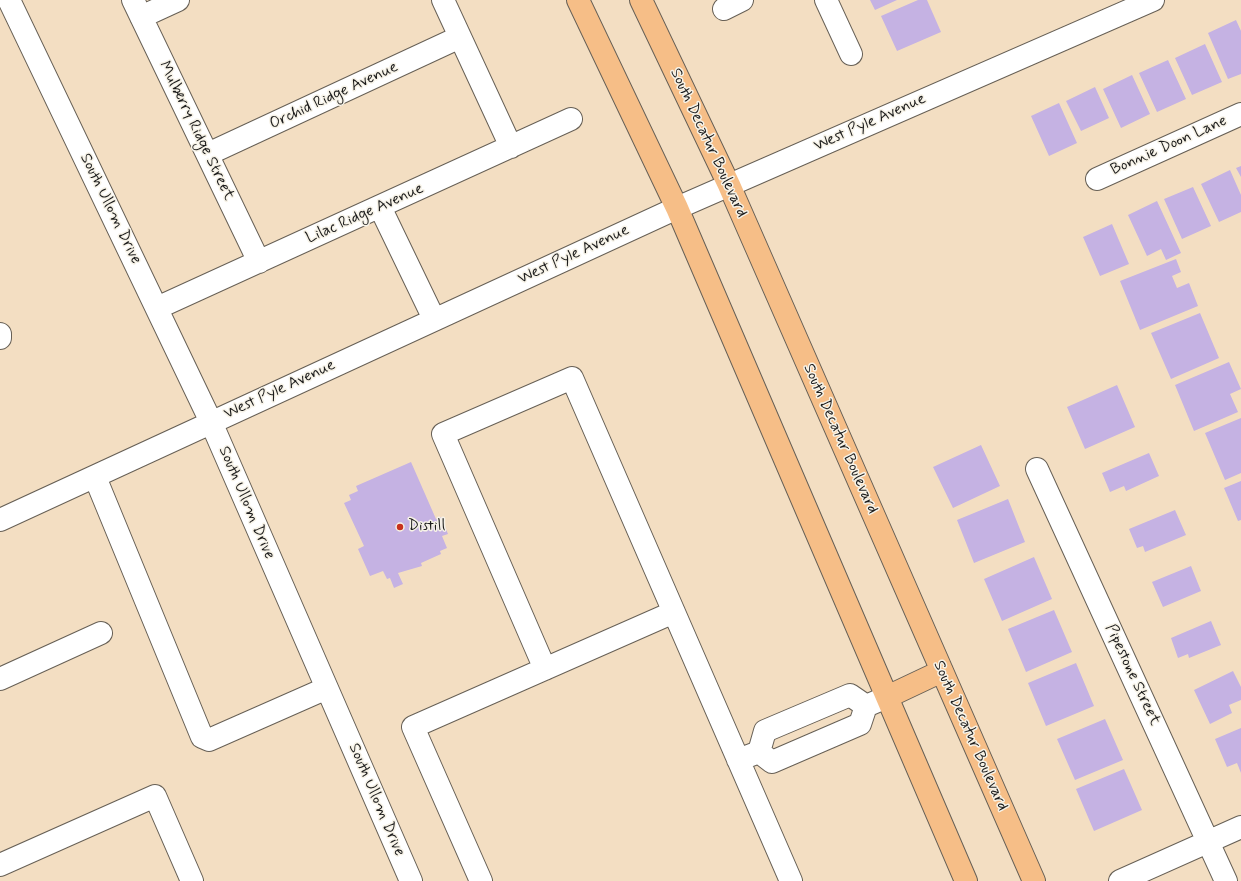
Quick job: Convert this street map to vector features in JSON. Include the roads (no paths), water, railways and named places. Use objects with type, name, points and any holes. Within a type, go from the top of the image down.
[{"type":"main road","points":[[578,0],[677,208],[966,881]]},
{"type":"main road","name":"South Decatur Boulevard","points":[[641,0],[728,185],[1034,881]]},
{"type":"main road","points":[[887,697],[942,671]]},
{"type":"street","name":"South Ullom Drive","points":[[9,0],[158,308],[211,422],[411,881]]},
{"type":"street","points":[[137,9],[178,0]]},
{"type":"street","points":[[443,0],[512,147]]},
{"type":"street","points":[[826,0],[851,54]]},
{"type":"street","name":"West Pyle Avenue","points":[[0,520],[677,208],[1153,0]]},
{"type":"street","name":"Mulberry Ridge Street","points":[[137,9],[259,262]]},
{"type":"street","name":"Orchid Ridge Avenue","points":[[208,154],[460,37]]},
{"type":"street","name":"Bonnie Doon Lane","points":[[1097,178],[1241,114]]},
{"type":"street","name":"Lilac Ridge Avenue","points":[[158,308],[571,119]]},
{"type":"street","points":[[380,207],[434,320]]},
{"type":"street","points":[[545,669],[443,434],[572,378],[791,881]]},
{"type":"street","name":"Pipestone Street","points":[[1037,469],[1210,842],[1226,881]]},
{"type":"street","points":[[95,477],[202,737],[209,740],[327,688]]},
{"type":"street","points":[[481,881],[413,727],[674,612]]},
{"type":"street","points":[[0,679],[101,633]]},
{"type":"street","points":[[759,752],[765,730],[850,695],[866,706]]},
{"type":"street","points":[[759,752],[772,762],[845,731],[860,724],[866,706],[887,697]]},
{"type":"street","points":[[738,760],[759,752]]},
{"type":"street","points":[[0,865],[156,796],[192,881]]},
{"type":"street","points":[[1120,881],[1210,842],[1241,826]]},
{"type":"place","name":"Distill","points":[[400,527]]}]
